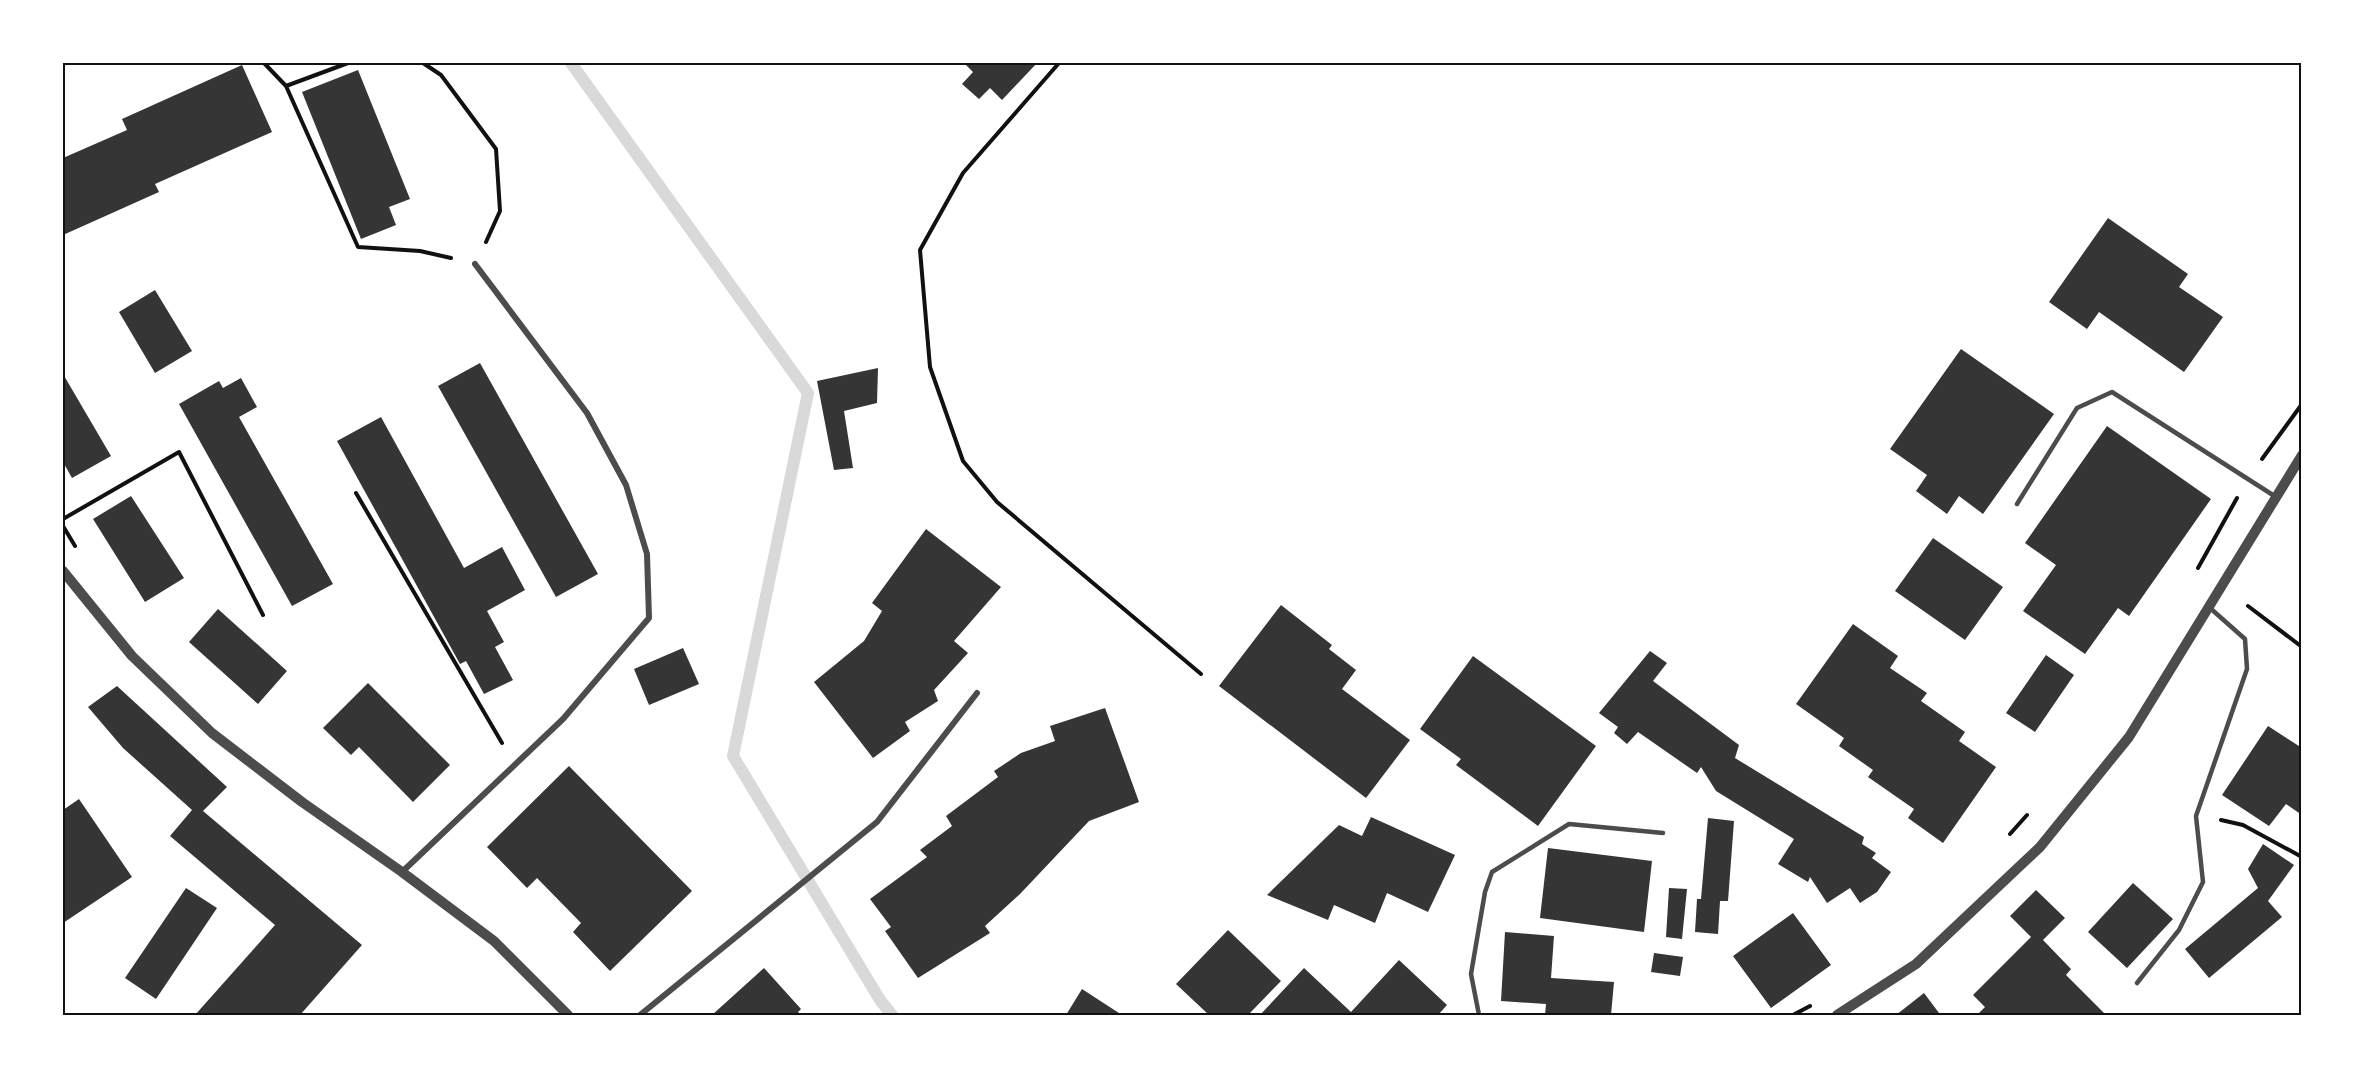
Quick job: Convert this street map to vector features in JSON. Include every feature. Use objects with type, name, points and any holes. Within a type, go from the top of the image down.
[{"type":"street","points":[[402,872],[563,719],[649,618],[647,554],[626,485],[587,413],[475,264]]},
{"type":"street","points":[[1837,1015],[1916,964],[2040,847],[2128,737],[2302,455]]},
{"type":"street","points":[[63,571],[132,656],[212,733],[302,802],[402,872],[494,941],[568,1015]]},
{"type":"street","points":[[640,1015],[878,822],[977,693]]},
{"type":"lane","points":[[2017,504],[2077,408],[2112,392],[2276,497]]},
{"type":"lane","points":[[2137,983],[2179,930],[2203,882],[2196,816],[2247,669],[2246,639],[2208,607]]},
{"type":"lane","points":[[1479,1015],[1471,974],[1485,892],[1492,872],[1569,824],[1663,833]]},
{"type":"path","points":[[264,63],[286,86],[358,248],[420,251],[475,264],[500,212],[496,149],[441,75],[423,63]]},
{"type":"path","points":[[286,86],[348,63]]},
{"type":"path","points":[[1059,63],[963,173],[920,250],[930,367],[963,460],[997,502],[1201,674]]},
{"type":"path","points":[[2195,572],[2247,479],[2302,404]]},
{"type":"path","points":[[63,519],[179,452],[263,615]]},
{"type":"path","points":[[356,494],[515,764]]},
{"type":"path","points":[[2222,586],[2302,647]]},
{"type":"path","points":[[2003,842],[2033,809]]},
{"type":"path","points":[[2196,816],[2243,825],[2302,857]]},
{"type":"path","points":[[1793,1015],[1811,1006]]},
{"type":"building","points":[[964,63],[1037,63],[1002,100],[990,88],[979,99],[962,84],[973,72]]},
{"type":"building","points":[[242,65],[272,132],[155,184],[159,192],[63,235],[63,158],[127,130],[122,119]]},
{"type":"building","points":[[358,70],[410,199],[389,207],[396,225],[361,239],[302,92]]},
{"type":"building","points":[[2108,218],[2188,274],[2179,287],[2223,317],[2184,372],[2099,312],[2087,329],[2049,302]]},
{"type":"building","points":[[155,290],[192,351],[155,373],[119,312]]},
{"type":"building","points":[[1961,349],[2054,414],[1983,514],[1959,496],[1947,514],[1916,491],[1927,475],[1890,449]]},
{"type":"building","points":[[480,363],[598,574],[556,597],[438,386]]},
{"type":"building","points":[[878,368],[877,403],[844,411],[853,468],[834,470],[817,381]]},
{"type":"building","points":[[63,374],[111,456],[72,478],[63,462]]},
{"type":"building","points":[[241,378],[257,407],[239,417],[333,584],[292,606],[179,404],[219,381],[223,388]]},
{"type":"building","points":[[381,417],[464,568],[502,547],[525,590],[487,611],[504,642],[495,647],[513,680],[484,694],[466,661],[460,664],[337,441]]},
{"type":"building","points":[[2107,426],[2211,499],[2129,616],[2118,608],[2085,654],[2023,611],[2056,565],[2025,543]]},
{"type":"building","points":[[131,496],[184,578],[145,602],[93,519]]},
{"type":"building","points":[[926,529],[1001,587],[954,641],[968,653],[934,690],[938,701],[905,722],[910,731],[873,758],[814,682],[864,641],[882,611],[872,603]]},
{"type":"building","points":[[1933,538],[2003,587],[1965,640],[1895,591]]},
{"type":"building","points":[[1281,605],[1332,645],[1329,649],[1356,670],[1342,689],[1410,740],[1366,798],[1219,686]]},
{"type":"building","points":[[218,609],[287,671],[258,704],[189,642]]},
{"type":"building","points":[[1853,624],[1898,656],[1890,668],[1927,693],[1921,701],[1965,732],[1959,741],[1996,767],[1943,843],[1908,818],[1914,809],[1868,777],[1873,770],[1839,746],[1844,738],[1796,704]]},
{"type":"building","points":[[683,648],[699,684],[649,705],[634,669]]},
{"type":"building","points":[[1650,651],[1667,663],[1653,681],[1739,745],[1735,758],[1864,837],[1862,844],[1876,853],[1872,858],[1891,872],[1877,892],[1860,903],[1850,888],[1827,903],[1810,877],[1808,882],[1778,864],[1794,839],[1716,791],[1701,767],[1697,773],[1638,732],[1627,744],[1614,733],[1618,727],[1599,713]]},
{"type":"building","points":[[2046,655],[2074,675],[2035,732],[2006,713]]},
{"type":"building","points":[[1473,656],[1596,746],[1538,826],[1456,765],[1461,759],[1420,729]]},
{"type":"building","points":[[368,683],[450,765],[413,802],[359,747],[351,755],[323,728]]},
{"type":"building","points":[[117,686],[227,787],[203,811],[362,945],[300,1015],[195,1015],[275,925],[170,836],[192,810],[123,748],[88,707]]},
{"type":"building","points":[[1105,708],[1139,802],[1089,821],[1020,894],[985,926],[990,933],[918,978],[885,931],[891,927],[870,899],[927,857],[920,850],[952,826],[946,816],[998,777],[994,771],[1021,753],[1055,741],[1050,726]]},
{"type":"building","points":[[2268,726],[2302,748],[2302,815],[2286,804],[2269,826],[2222,795]]},
{"type":"building","points":[[569,766],[692,891],[610,971],[573,932],[581,923],[537,878],[527,888],[487,847]]},
{"type":"building","points":[[79,799],[132,877],[63,923],[63,810]]},
{"type":"building","points":[[1371,817],[1455,855],[1428,912],[1387,893],[1375,923],[1334,905],[1328,920],[1267,895],[1339,825],[1362,836]]},
{"type":"building","points":[[1708,818],[1734,821],[1728,901],[1720,901],[1718,934],[1695,932],[1697,899],[1701,899]]},
{"type":"building","points":[[2263,844],[2294,865],[2268,901],[2282,917],[2209,978],[2185,949],[2258,888],[2248,869]]},
{"type":"building","points":[[1548,848],[1652,861],[1644,932],[1540,918]]},
{"type":"building","points":[[2133,883],[2173,919],[2127,968],[2088,932]]},
{"type":"building","points":[[186,888],[217,908],[156,999],[125,978]]},
{"type":"building","points":[[1669,888],[1687,889],[1682,939],[1666,937]]},
{"type":"building","points":[[2036,890],[2065,918],[2043,940],[2071,969],[2066,975],[2106,1015],[1977,1015],[1985,1007],[1973,995],[2031,937],[2010,916]]},
{"type":"building","points":[[1793,913],[1831,965],[1771,1008],[1733,956]]},
{"type":"building","points":[[1228,930],[1281,981],[1248,1015],[1209,1015],[1176,984]]},
{"type":"building","points":[[1505,932],[1554,936],[1551,978],[1614,982],[1611,1015],[1545,1015],[1546,1004],[1501,1001]]},
{"type":"building","points":[[1654,953],[1683,957],[1680,976],[1651,972]]},
{"type":"building","points":[[1399,960],[1447,1005],[1438,1015],[1260,1015],[1304,968],[1351,1012]]},
{"type":"building","points":[[764,968],[801,1009],[798,1012],[801,1015],[712,1015]]},
{"type":"building","points":[[1082,989],[1122,1015],[1066,1015]]},
{"type":"building","points":[[1924,993],[1939,1013],[1937,1015],[1896,1015]]},
{"type":"waterway","points":[[571,63],[808,393],[733,756],[880,1000],[892,1015]]}]
